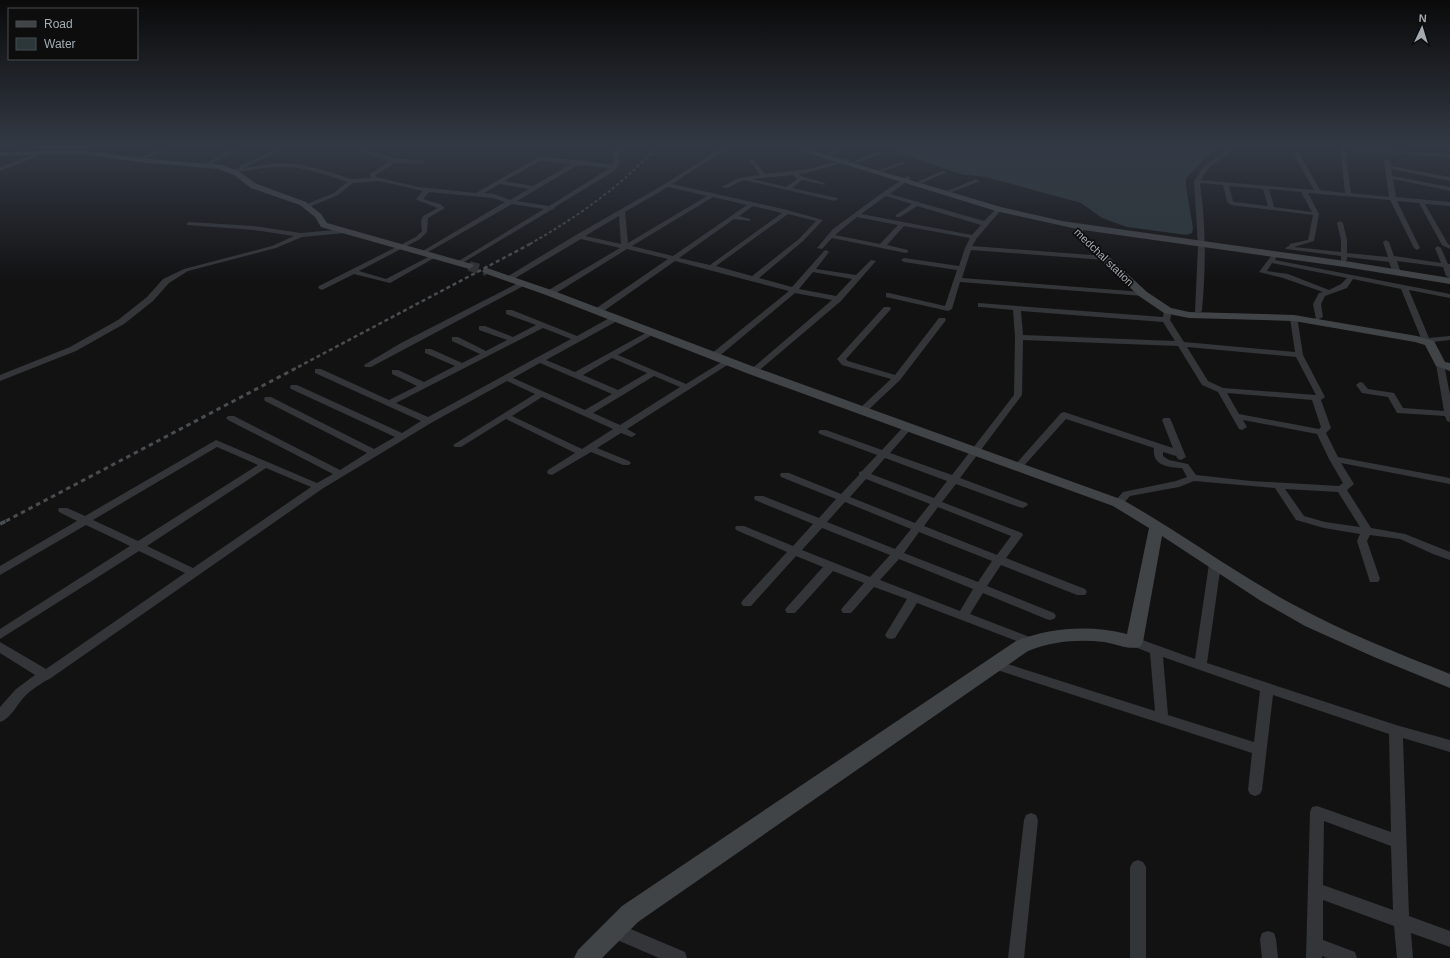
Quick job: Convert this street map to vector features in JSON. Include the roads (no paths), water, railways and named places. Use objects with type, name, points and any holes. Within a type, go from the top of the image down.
[{"type":"street","points":[[269,192],[309,205],[318,213],[324,225],[469,266]]},
{"type":"street","points":[[309,205],[339,192]]},
{"type":"street","points":[[322,288],[400,246],[418,238],[425,231],[425,217],[442,208],[424,203],[419,199],[425,192]]},
{"type":"street","points":[[449,192],[494,196],[510,202],[552,208]]},
{"type":"street","points":[[478,194],[482,192]]},
{"type":"street","points":[[423,253],[527,192]]},
{"type":"street","points":[[459,263],[577,192]]},
{"type":"street","points":[[509,278],[578,236],[656,192]]},
{"type":"street","points":[[697,192],[820,220],[801,240],[752,280]]},
{"type":"street","points":[[800,192],[835,199]]},
{"type":"street","points":[[714,356],[794,290],[812,270],[835,230],[888,192]]},
{"type":"street","name":"medchal station","points":[[944,192],[999,209],[1069,225],[1079,231],[1078,234],[1143,294],[1156,301],[1167,315]]},
{"type":"street","points":[[953,192],[1064,222],[1069,225],[1280,255],[1344,259],[1393,259],[1447,266]]},
{"type":"street","points":[[1198,192],[1201,210],[1202,277],[1198,310]]},
{"type":"street","points":[[1228,192],[1232,203],[1316,214]]},
{"type":"street","points":[[1266,192],[1272,209]]},
{"type":"street","points":[[1304,192],[1316,214],[1311,241],[1288,245],[1263,272],[1284,276],[1329,292]]},
{"type":"street","points":[[1318,192],[1450,204]]},
{"type":"street","points":[[1392,192],[1393,200],[1417,248]]},
{"type":"street","points":[[884,194],[986,224]]},
{"type":"street","points":[[550,293],[712,195]]},
{"type":"street","points":[[1421,201],[1445,245],[1450,247]]},
{"type":"street","points":[[598,311],[672,258],[752,204]]},
{"type":"street","points":[[898,216],[916,204]]},
{"type":"street","points":[[889,296],[948,309],[968,248],[974,237],[999,209]]},
{"type":"street","points":[[622,212],[625,247]]},
{"type":"street","points":[[710,267],[787,212]]},
{"type":"street","points":[[854,215],[974,237]]},
{"type":"street","points":[[733,217],[748,220]]},
{"type":"street","points":[[1340,223],[1344,240],[1344,259]]},
{"type":"street","points":[[189,224],[241,227],[301,235],[345,231]]},
{"type":"street","points":[[882,246],[903,224]]},
{"type":"street","points":[[1079,231],[1086,233],[1155,298],[1156,301]]},
{"type":"street","points":[[0,378],[73,349],[121,322],[150,299],[166,281],[186,270],[274,248],[301,235]]},
{"type":"street","points":[[578,236],[710,267],[752,280],[838,299]]},
{"type":"street","points":[[831,236],[906,251]]},
{"type":"street","points":[[1386,242],[1397,273]]},
{"type":"street","points":[[968,248],[1105,258]]},
{"type":"street","points":[[1438,248],[1450,276]]},
{"type":"street","points":[[1280,255],[1351,276],[1450,296]]},
{"type":"street","points":[[353,272],[387,281],[434,256]]},
{"type":"street","points":[[1344,259],[1397,273],[1450,281]]},
{"type":"street","points":[[904,260],[961,268]]},
{"type":"street","points":[[753,372],[838,299],[873,261]]},
{"type":"street","points":[[812,270],[858,278]]},
{"type":"street","points":[[487,271],[525,283],[753,372],[1118,503],[1157,525],[1268,598],[1356,643],[1450,681]]},
{"type":"street","points":[[1319,318],[1317,304],[1322,295],[1344,286],[1351,276]]},
{"type":"street","points":[[958,280],[1143,294]]},
{"type":"street","points":[[368,366],[404,345],[525,283]]},
{"type":"street","points":[[1404,286],[1421,340]]},
{"type":"street","points":[[981,305],[1167,315],[1186,310],[1292,314],[1410,335],[1430,343],[1445,365],[1450,416],[1400,410],[1392,395],[1365,391],[1360,385]]},
{"type":"street","points":[[847,610],[873,583],[897,554],[1018,395],[1017,308]]},
{"type":"street","points":[[888,309],[842,359],[845,363],[897,378]]},
{"type":"street","points":[[509,312],[578,339]]},
{"type":"street","points":[[1180,312],[1189,315],[1294,318],[1421,340],[1450,338]]},
{"type":"street","points":[[1167,315],[1180,344],[1205,383],[1221,390],[1316,398],[1321,397],[1299,355],[1294,318]]},
{"type":"street","points":[[0,717],[23,689],[34,680],[46,674],[318,487],[428,421],[616,318]]},
{"type":"street","points":[[862,411],[897,378],[942,320]]},
{"type":"street","points":[[390,403],[543,325]]},
{"type":"street","points":[[482,328],[514,340]]},
{"type":"street","points":[[576,376],[651,332]]},
{"type":"street","points":[[1018,337],[1180,344],[1299,355]]},
{"type":"street","points":[[455,339],[486,354]]},
{"type":"street","points":[[428,351],[461,366]]},
{"type":"street","points":[[611,355],[687,387]]},
{"type":"street","points":[[540,360],[619,394]]},
{"type":"street","points":[[552,472],[728,362]]},
{"type":"street","points":[[318,372],[428,421]]},
{"type":"street","points":[[395,372],[422,386]]},
{"type":"street","points":[[585,414],[653,373]]},
{"type":"street","points":[[507,378],[630,434]]},
{"type":"street","points":[[294,387],[402,436]]},
{"type":"street","points":[[1221,390],[1242,427]]},
{"type":"street","points":[[458,445],[541,394]]},
{"type":"street","points":[[1235,416],[1321,432],[1326,428],[1316,398]]},
{"type":"street","points":[[268,399],[374,453]]},
{"type":"street","points":[[1018,467],[1064,415],[1180,454]]},
{"type":"street","points":[[506,416],[586,451],[626,463]]},
{"type":"street","points":[[231,418],[340,474]]},
{"type":"street","points":[[1167,420],[1185,466],[1193,478]]},
{"type":"street","points":[[747,603],[796,551],[863,474],[908,427]]},
{"type":"street","points":[[823,432],[1023,505]]},
{"type":"street","points":[[1118,503],[1127,494],[1179,484],[1193,478],[1278,486],[1341,489],[1349,484],[1334,459],[1321,432]]},
{"type":"street","points":[[0,572],[216,444],[318,487]]},
{"type":"street","points":[[1159,447],[1158,456],[1160,459],[1167,463],[1185,466]]},
{"type":"street","points":[[1334,459],[1450,481]]},
{"type":"street","points":[[0,635],[266,464]]},
{"type":"street","points":[[863,474],[1018,535],[979,587],[963,616]]},
{"type":"street","points":[[785,475],[1080,592]]},
{"type":"street","points":[[1278,486],[1300,518],[1324,525],[1367,530],[1412,540],[1431,551],[1450,556]]},
{"type":"street","points":[[1341,489],[1367,530]]},
{"type":"street","points":[[759,498],[1050,616]]},
{"type":"street","points":[[63,510],[193,572]]},
{"type":"street","points":[[1134,642],[1157,525]]},
{"type":"street","points":[[740,528],[873,583],[1031,642]]},
{"type":"street","points":[[1367,530],[1362,541],[1374,579]]},
{"type":"street","points":[[1200,666],[1215,564]]},
{"type":"street","points":[[791,610],[831,566]]},
{"type":"street","points":[[891,635],[914,598]]},
{"type":"street","points":[[586,958],[630,914],[1009,654],[1031,642],[1059,635],[1076,634],[1116,637],[1134,642],[1200,666],[1396,731],[1450,746]]},
{"type":"street","points":[[0,647],[46,674]]},
{"type":"street","points":[[1156,651],[1162,719]]},
{"type":"street","points":[[995,665],[1260,750]]},
{"type":"street","points":[[1255,790],[1267,688]]},
{"type":"street","points":[[1396,731],[1401,920],[1404,958]]},
{"type":"street","points":[[1349,958],[1314,952],[1317,812],[1399,842]]},
{"type":"street","points":[[1016,958],[1031,820]]},
{"type":"street","points":[[1138,867],[1138,958]]},
{"type":"street","points":[[1316,890],[1450,939]]},
{"type":"street","points":[[614,930],[679,958]]},
{"type":"street","points":[[1268,939],[1270,958]]},
{"type":"water","points":[[1040,192],[1187,192],[1193,228],[1192,233],[1187,235],[1127,227],[1102,218],[1081,203]]},
{"type":"tunnel","points":[[469,266],[487,271]]},
{"type":"railway","points":[[530,244],[581,212],[608,192]]},
{"type":"railway","points":[[298,367],[532,243]]},
{"type":"railway","points":[[6,521],[300,366]]},
{"type":"railway","points":[[0,524],[6,521]]}]
